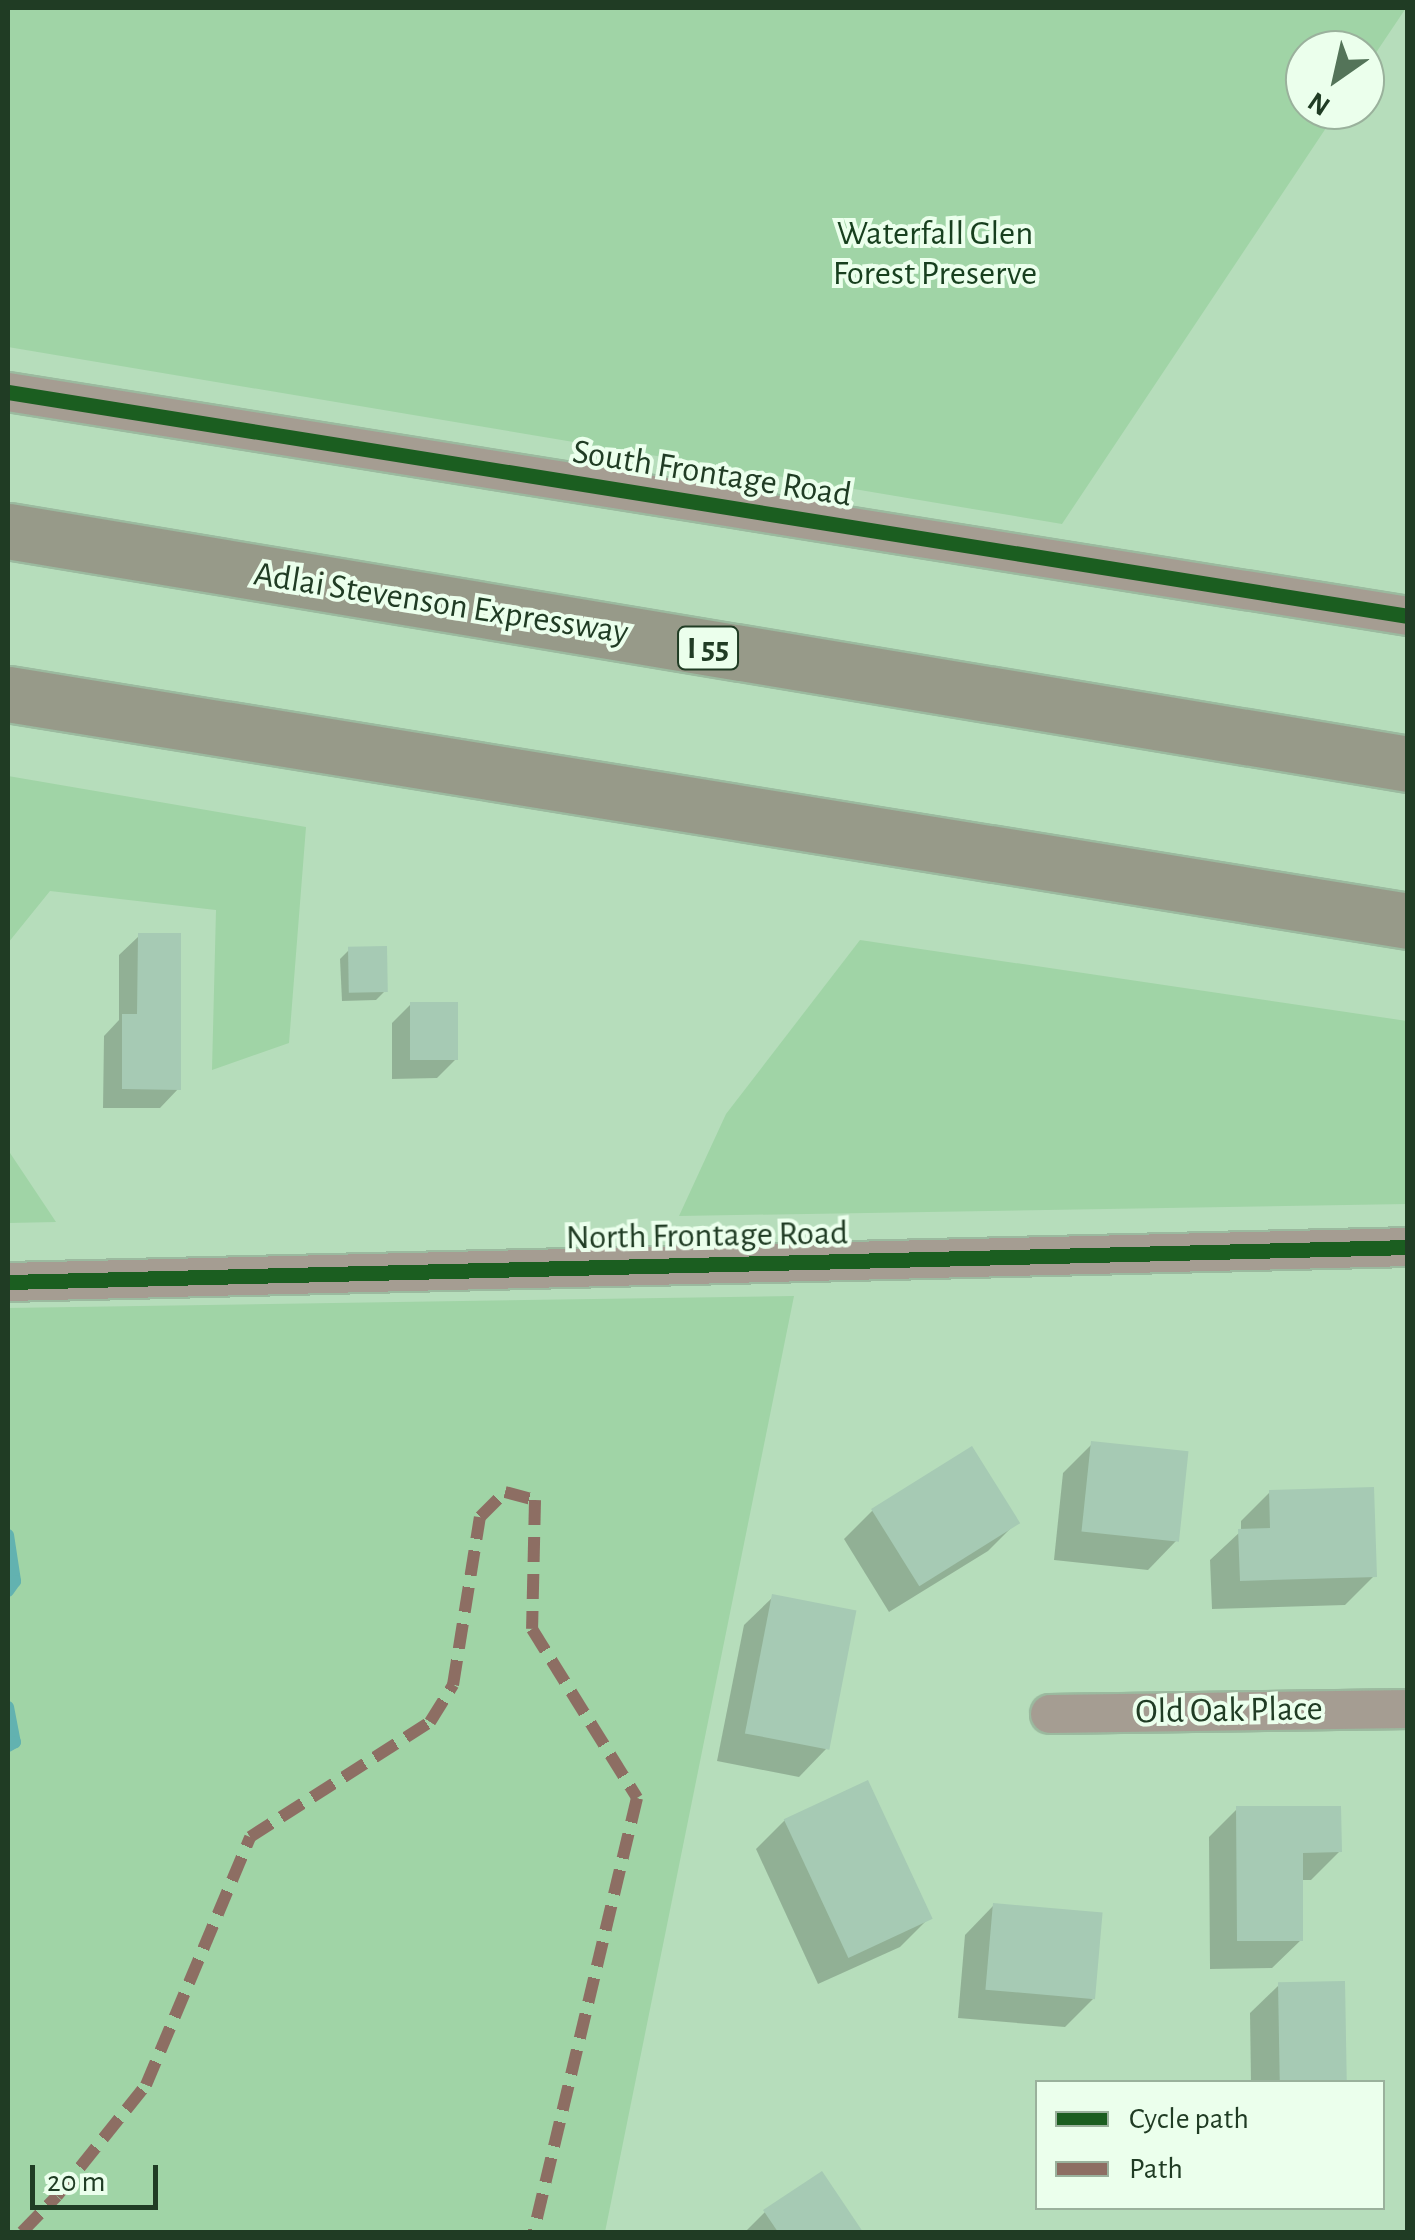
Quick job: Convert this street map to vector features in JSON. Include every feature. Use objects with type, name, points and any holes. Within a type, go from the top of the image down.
[{"type":"highway","name":"Adlai Stevenson Expressway","points":[[8,532],[1408,764]]},
{"type":"highway","points":[[8,694],[1408,921]]},
{"type":"street","name":"South Frontage Road","points":[[8,392],[1408,616]]},
{"type":"street","name":"North Frontage Road","points":[[8,1282],[807,1265],[1071,1252],[1408,1247]]},
{"type":"street","name":"Old Oak Place","points":[[1050,1714],[1408,1708]]},
{"type":"green space","name":"Waterfall Glen Forest Preserve","points":[[8,8],[1406,8],[1385,39],[1385,30],[1285,30],[1285,130],[1325,130],[1062,524],[8,347]]},
{"type":"green space","points":[[8,776],[306,827],[289,1043],[212,1070],[216,910],[50,891],[8,943]]},
{"type":"green space","points":[[860,940],[1407,1021],[1407,1204],[679,1216],[726,1114]]},
{"type":"green space","points":[[8,1150],[56,1222],[8,1223]]},
{"type":"green space","points":[[794,1296],[605,2232],[8,2232],[8,1308]]},
{"type":"building","points":[[138,933],[181,933],[181,1090],[122,1089],[122,1014],[137,1014]]},
{"type":"building","points":[[387,946],[388,992],[349,993],[348,947]]},
{"type":"building","points":[[410,1002],[458,1002],[458,1060],[410,1060]]},
{"type":"building","points":[[1091,1441],[1188,1451],[1179,1542],[1081,1532]]},
{"type":"building","points":[[972,1446],[1020,1523],[919,1586],[871,1509]]},
{"type":"building","points":[[1374,1487],[1377,1577],[1240,1581],[1238,1529],[1270,1528],[1269,1490]]},
{"type":"building","points":[[772,1594],[856,1610],[829,1750],[745,1733]]},
{"type":"building","points":[[868,1780],[933,1919],[848,1958],[784,1819]]},
{"type":"building","points":[[1236,1806],[1341,1806],[1342,1852],[1303,1853],[1303,1941],[1237,1941]]},
{"type":"building","points":[[993,1903],[1103,1913],[1095,1999],[985,1990]]},
{"type":"building","points":[[1345,1981],[1347,2080],[1280,2080],[1278,1982]]},
{"type":"building","points":[[822,2171],[863,2232],[778,2232],[763,2210]]},
{"type":"waterway","points":[[8,1535],[15,1581],[8,1591]]},
{"type":"waterway","points":[[8,1707],[15,1742],[8,1746]]},
{"type":"marked path","points":[[22,2232],[57,2196],[146,2085],[250,1837],[430,1722],[453,1685],[480,1517],[505,1492],[535,1500],[532,1629],[637,1798],[534,2232]]},
{"type":"cycle path","points":[[8,392],[1408,616]]},
{"type":"cycle path","points":[[8,1282],[1408,1247]]}]
